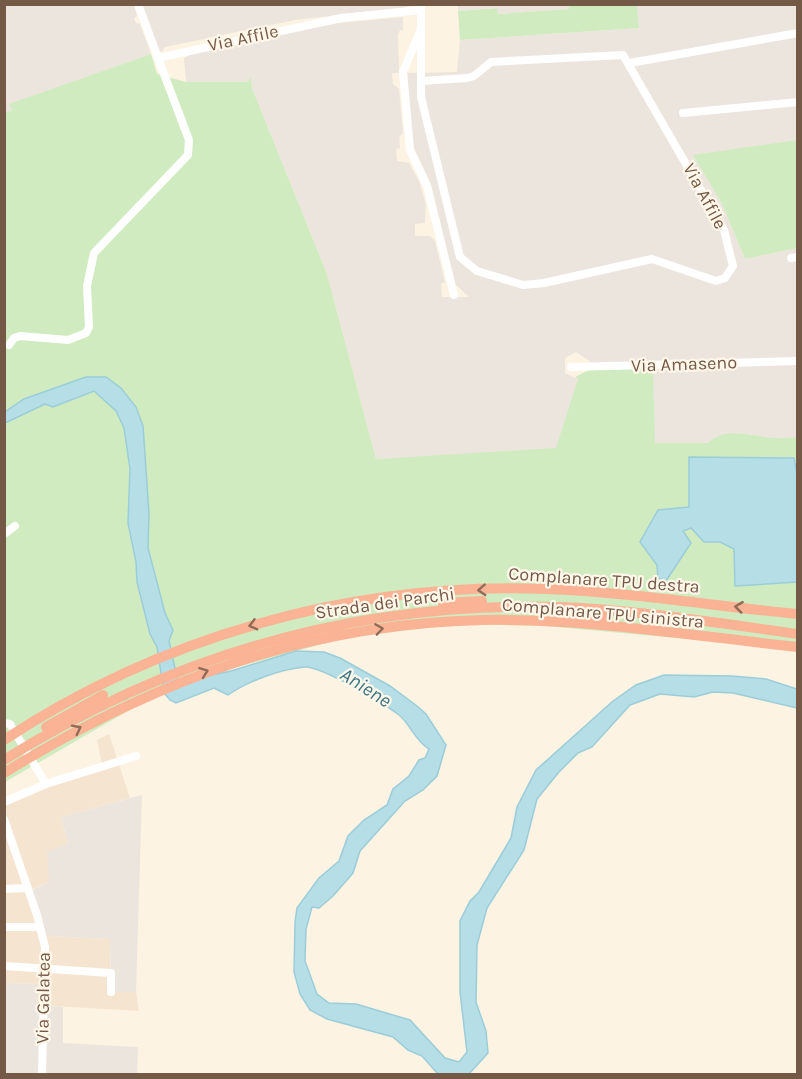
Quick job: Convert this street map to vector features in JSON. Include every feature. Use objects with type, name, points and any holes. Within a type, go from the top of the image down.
[{"type":"highway","name":"Complanare TPU destra","points":[[4,740],[38,718],[138,667],[212,637],[310,611],[417,594],[518,589],[644,596],[798,614]]},
{"type":"highway","name":"Strada dei Parchi","points":[[319,629],[419,605],[517,600],[640,606],[798,627]]},
{"type":"highway","name":"Strada dei Parchi","points":[[4,760],[63,724],[146,685],[195,656],[278,631],[319,629],[420,612],[549,607],[657,615],[798,634]]},
{"type":"highway","points":[[483,620],[509,617],[625,617],[784,632]]},
{"type":"highway","name":"Complanare TPU sinistra","points":[[4,772],[31,762],[67,734],[146,685],[244,658],[319,629],[483,620],[565,623],[798,647]]},
{"type":"highway","name":"Strada dei Parchi","points":[[4,752],[63,716],[146,685]]},
{"type":"highway","points":[[4,735],[38,718]]},
{"type":"highway","points":[[4,783],[31,762]]},
{"type":"street","points":[[9,345],[14,338],[20,336],[68,340],[87,333],[87,286],[94,253],[188,155],[189,140],[138,4]]},
{"type":"street","name":"Via Affile","points":[[158,58],[341,18],[421,8],[421,97],[460,256],[470,267],[515,284],[530,285],[654,259],[712,281],[722,280],[730,273],[733,263],[722,225],[630,63]]},
{"type":"street","points":[[421,29],[403,72],[410,150],[427,186],[454,295]]},
{"type":"street","points":[[421,81],[474,76],[491,62],[616,54],[623,55],[630,63],[798,33]]},
{"type":"street","points":[[683,113],[798,102]]},
{"type":"street","name":"Via Amaseno","points":[[571,367],[798,361]]},
{"type":"street","points":[[4,534],[15,526]]},
{"type":"street","points":[[7,723],[46,784]]},
{"type":"street","points":[[4,802],[46,784],[136,756]]},
{"type":"street","name":"Via Galatea","points":[[4,819],[40,927],[45,968],[42,1074]]},
{"type":"street","points":[[4,889],[27,888]]},
{"type":"street","points":[[4,927],[40,927]]},
{"type":"street","points":[[4,966],[111,973],[111,992]]},
{"type":"shaded area","points":[[407,4],[408,7],[295,20],[165,47],[162,52],[158,50],[142,5]]},
{"type":"shaded area","points":[[569,4],[569,9],[497,14],[496,8],[458,11],[458,5]]},
{"type":"shaded area","points":[[4,5],[134,5],[137,15],[134,19],[140,24],[151,54],[10,104],[12,110],[5,113]]},
{"type":"shaded area","points":[[637,5],[797,5],[797,140],[694,156],[722,204],[745,259],[797,248],[797,358],[594,364],[576,352],[565,358],[565,373],[578,379],[559,450],[376,459],[327,274],[252,88],[251,79],[248,82],[186,82],[184,58],[197,51],[339,23],[403,17],[403,31],[400,30],[398,35],[399,73],[392,73],[393,84],[399,89],[403,133],[399,137],[400,148],[396,149],[397,161],[409,163],[419,181],[426,205],[425,223],[415,224],[415,236],[430,236],[435,241],[445,282],[441,284],[442,297],[469,297],[455,284],[431,184],[414,148],[407,73],[457,72],[460,40],[639,28]]},
{"type":"shaded area","points":[[797,364],[797,440],[795,437],[779,439],[739,433],[708,443],[654,443],[653,367]]},
{"type":"shaded area","points":[[109,734],[130,798],[61,817],[68,845],[49,882],[30,890],[46,936],[110,939],[110,992],[136,992],[139,1011],[35,1005],[38,984],[5,983],[5,799],[102,764],[97,740]]},
{"type":"shaded area","points":[[142,795],[136,992],[111,992],[110,939],[46,936],[30,891],[49,882],[47,851],[68,844],[61,817]]},
{"type":"shaded area","points":[[5,983],[38,984],[36,1005],[63,1007],[63,1043],[138,1047],[137,1074],[5,1074]]},
{"type":"green space","points":[[569,5],[637,5],[639,28],[460,40],[458,11],[497,8],[498,14],[569,9]]},
{"type":"green space","points":[[151,54],[157,74],[186,82],[248,82],[251,77],[252,88],[327,274],[376,459],[556,448],[578,379],[575,377],[589,370],[653,367],[655,443],[708,443],[723,434],[732,433],[778,438],[795,437],[797,440],[797,649],[545,626],[458,624],[345,638],[189,680],[152,697],[5,782],[4,113],[12,110],[9,104]]},
{"type":"green space","points":[[797,140],[797,248],[745,259],[722,204],[693,155]]},
{"type":"water","name":"Aniene","points":[[86,377],[106,377],[121,388],[136,407],[143,426],[149,513],[148,548],[165,613],[173,630],[169,641],[178,682],[231,671],[296,651],[324,652],[340,658],[390,686],[417,706],[426,714],[446,745],[437,776],[423,790],[405,801],[360,851],[353,873],[333,896],[319,908],[312,907],[306,929],[305,961],[317,994],[329,1003],[356,1004],[410,1020],[445,1058],[459,1062],[467,1052],[460,992],[460,921],[470,901],[479,892],[511,838],[517,807],[536,770],[613,701],[636,685],[664,675],[766,679],[797,689],[797,708],[733,693],[713,692],[694,697],[660,694],[630,705],[592,747],[578,753],[559,772],[537,799],[524,850],[487,908],[477,945],[476,1002],[486,1031],[488,1053],[469,1074],[438,1074],[422,1056],[408,1050],[393,1037],[327,1019],[310,1010],[300,994],[294,972],[297,908],[319,878],[339,861],[348,836],[364,820],[387,805],[393,789],[409,776],[419,760],[425,758],[429,749],[392,710],[353,686],[313,668],[296,668],[275,673],[245,685],[228,695],[214,688],[176,703],[170,700],[164,693],[157,647],[150,634],[137,582],[136,562],[128,523],[130,469],[124,428],[116,411],[94,391],[53,407],[45,404],[5,423],[5,412],[24,399]]},
{"type":"water","points":[[689,457],[794,458],[798,480],[797,582],[735,586],[734,549],[720,542],[704,542],[691,528],[683,531],[691,543],[666,581],[658,578],[657,565],[640,542],[658,510],[689,507]]}]
